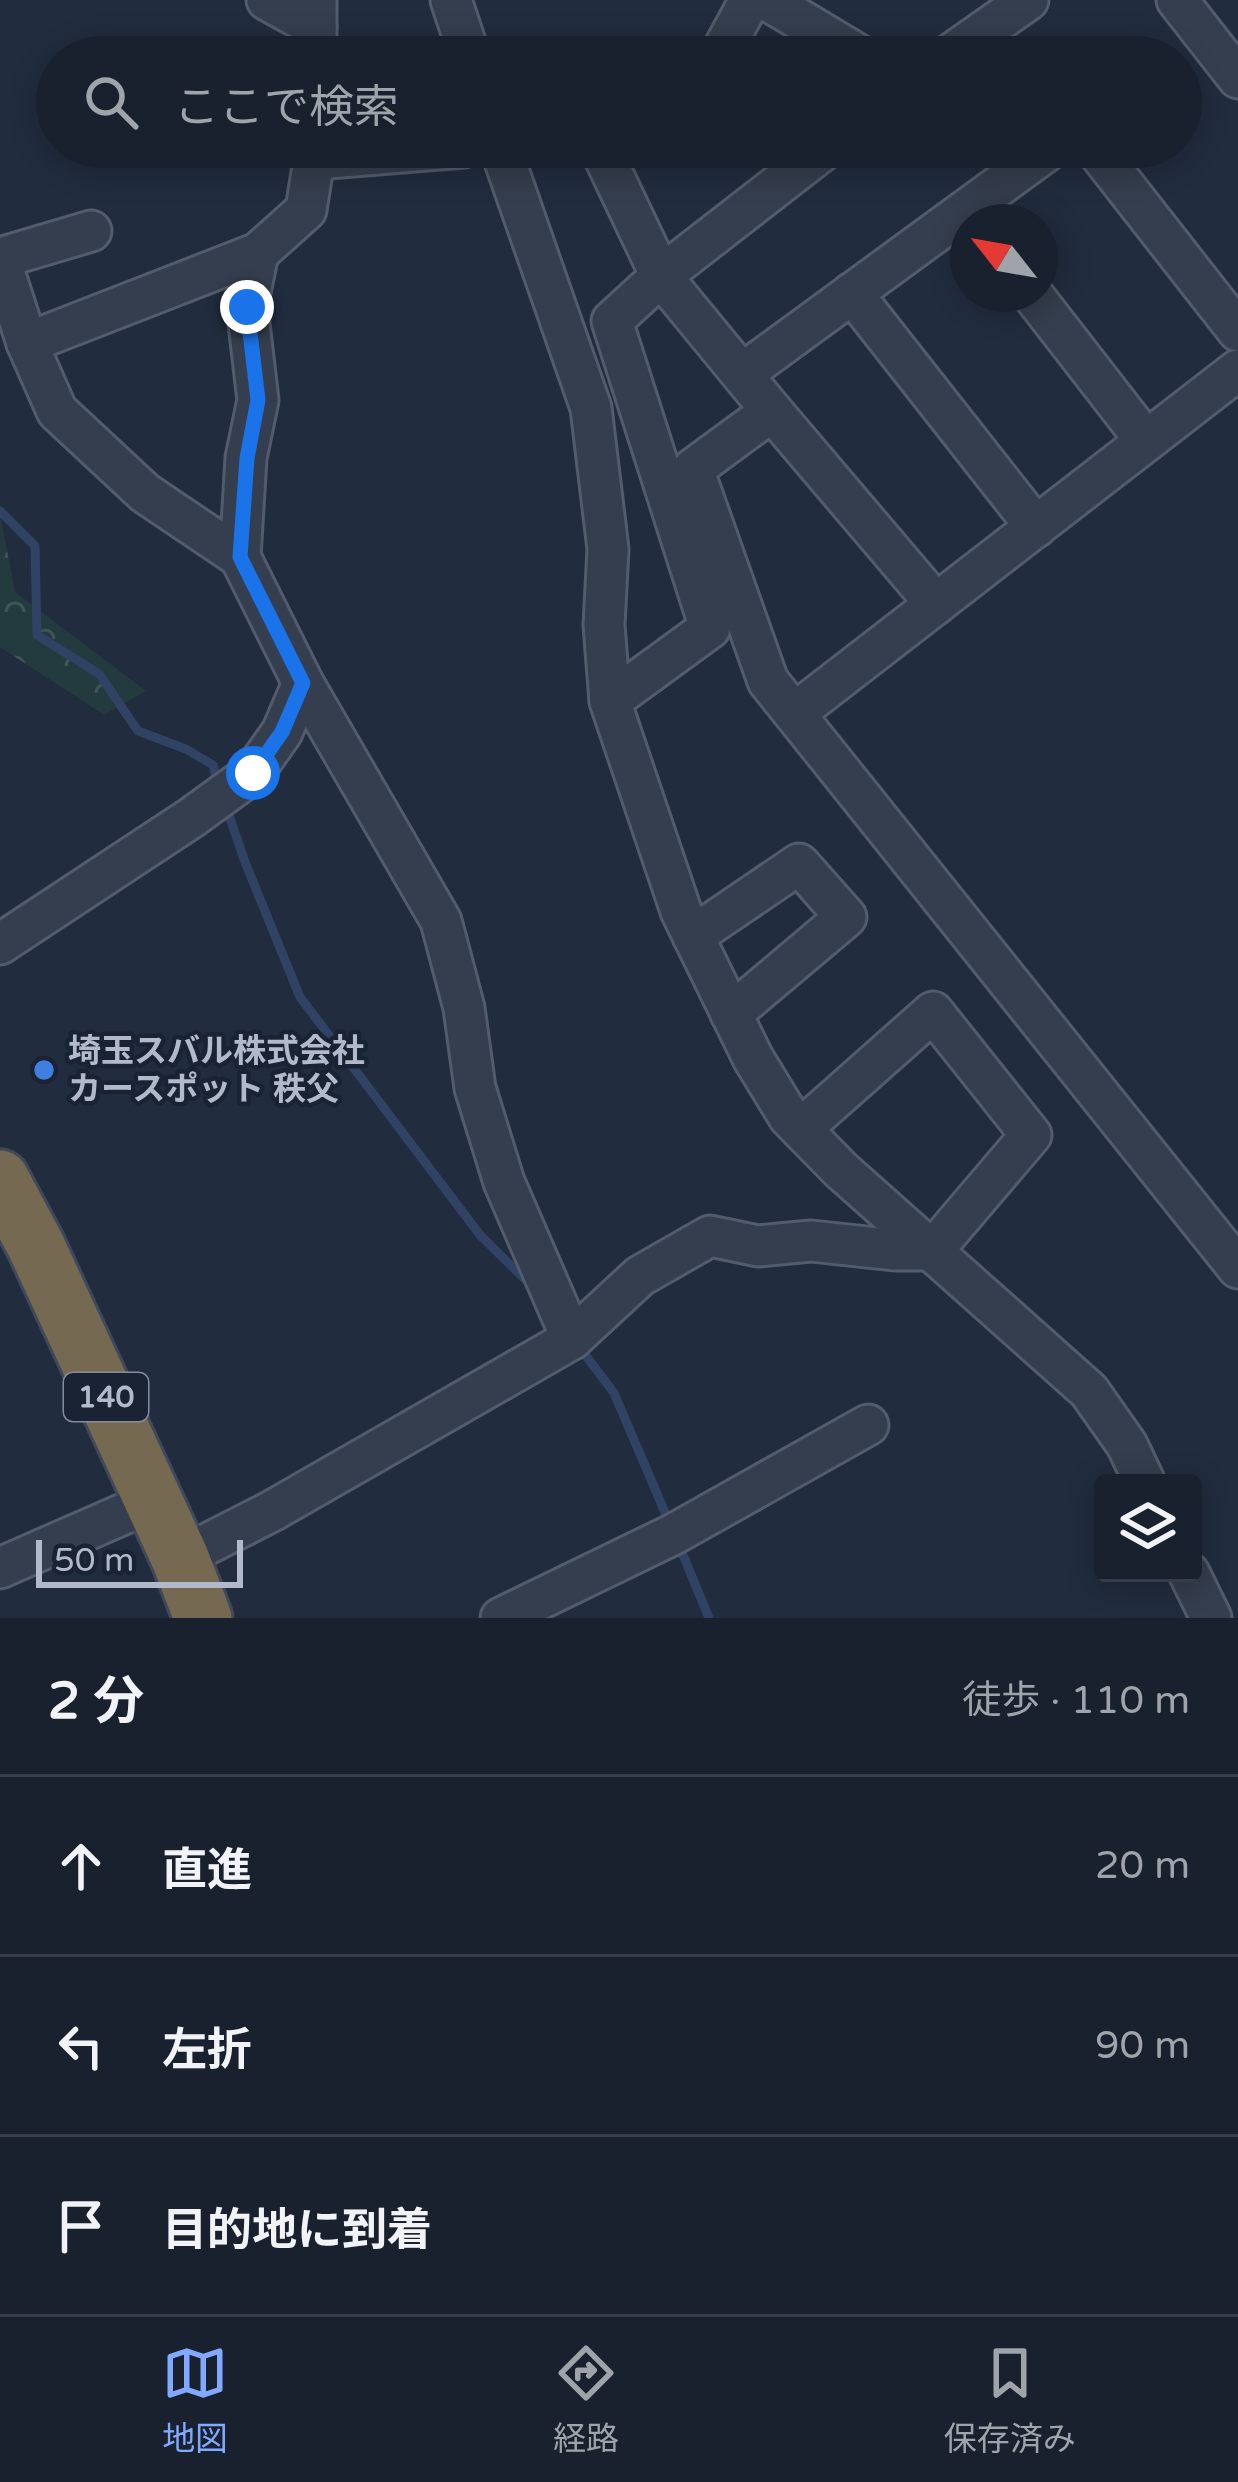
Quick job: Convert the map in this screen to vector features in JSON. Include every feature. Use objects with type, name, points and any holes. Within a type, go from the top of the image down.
[{"type":"highway","name":"140","points":[[0,1179],[18,1252],[153,1501],[203,1618]]},
{"type":"street","points":[[267,0],[316,28]]},
{"type":"street","points":[[451,0],[463,36]]},
{"type":"street","points":[[730,36],[750,0]]},
{"type":"street","points":[[767,0],[827,36]]},
{"type":"street","points":[[977,36],[1028,0]]},
{"type":"street","points":[[1177,0],[1187,36]]},
{"type":"street","points":[[1202,54],[1238,78]]},
{"type":"street","points":[[27,343],[258,253],[305,210],[313,168]]},
{"type":"street","points":[[507,168],[591,408],[608,549],[604,625],[610,701],[693,936],[753,1058],[789,1117],[841,1170],[1089,1391],[1127,1445],[1141,1474]]},
{"type":"street","points":[[610,168],[661,276],[936,604]]},
{"type":"street","points":[[610,701],[710,628],[612,321],[661,276],[800,168]]},
{"type":"street","points":[[985,204],[1027,168]]},
{"type":"street","points":[[1110,168],[1238,331]]},
{"type":"street","points":[[742,374],[852,293],[950,230]]},
{"type":"street","points":[[91,231],[0,259],[27,343],[57,411],[145,493],[240,557],[303,683],[441,921],[464,1008],[476,1088],[504,1182],[572,1339]]},
{"type":"street","points":[[240,557],[247,458],[258,400],[247,307],[258,253]]},
{"type":"street","points":[[852,293],[1036,527]]},
{"type":"street","points":[[1046,312],[1146,441]]},
{"type":"street","points":[[795,713],[1238,370]]},
{"type":"street","points":[[772,412],[693,470],[769,681],[1238,1268]]},
{"type":"street","points":[[0,944],[253,773],[282,732],[303,683]]},
{"type":"street","points":[[693,936],[799,864],[846,917],[731,1014]]},
{"type":"street","points":[[180,1558],[272,1511],[572,1339],[640,1276],[710,1236],[758,1246],[812,1241],[933,1250],[1030,1135],[933,1012],[801,1129]]},
{"type":"street","points":[[501,1618],[674,1534],[868,1425]]},
{"type":"street","points":[[0,1568],[153,1501]]},
{"type":"street","points":[[1193,1582],[1211,1618]]},
{"type":"green space","points":[[0,514],[15,592],[146,691],[104,715],[0,647]]},
{"type":"waterway","points":[[0,511],[35,546],[37,635],[99,674],[138,731],[186,749],[213,765],[215,773]]},
{"type":"waterway","points":[[230,818],[300,997],[480,1235],[533,1287]]},
{"type":"waterway","points":[[580,1348],[614,1393],[670,1524]]},
{"type":"waterway","points":[[679,1545],[709,1618]]},
{"type":"place","name":"埼玉スバル株式会社 カースポット 秩父","points":[[44,1070]]},
{"type":"route","points":[[247,307],[258,400],[247,458],[240,557],[303,683],[282,732],[253,773]]}]
